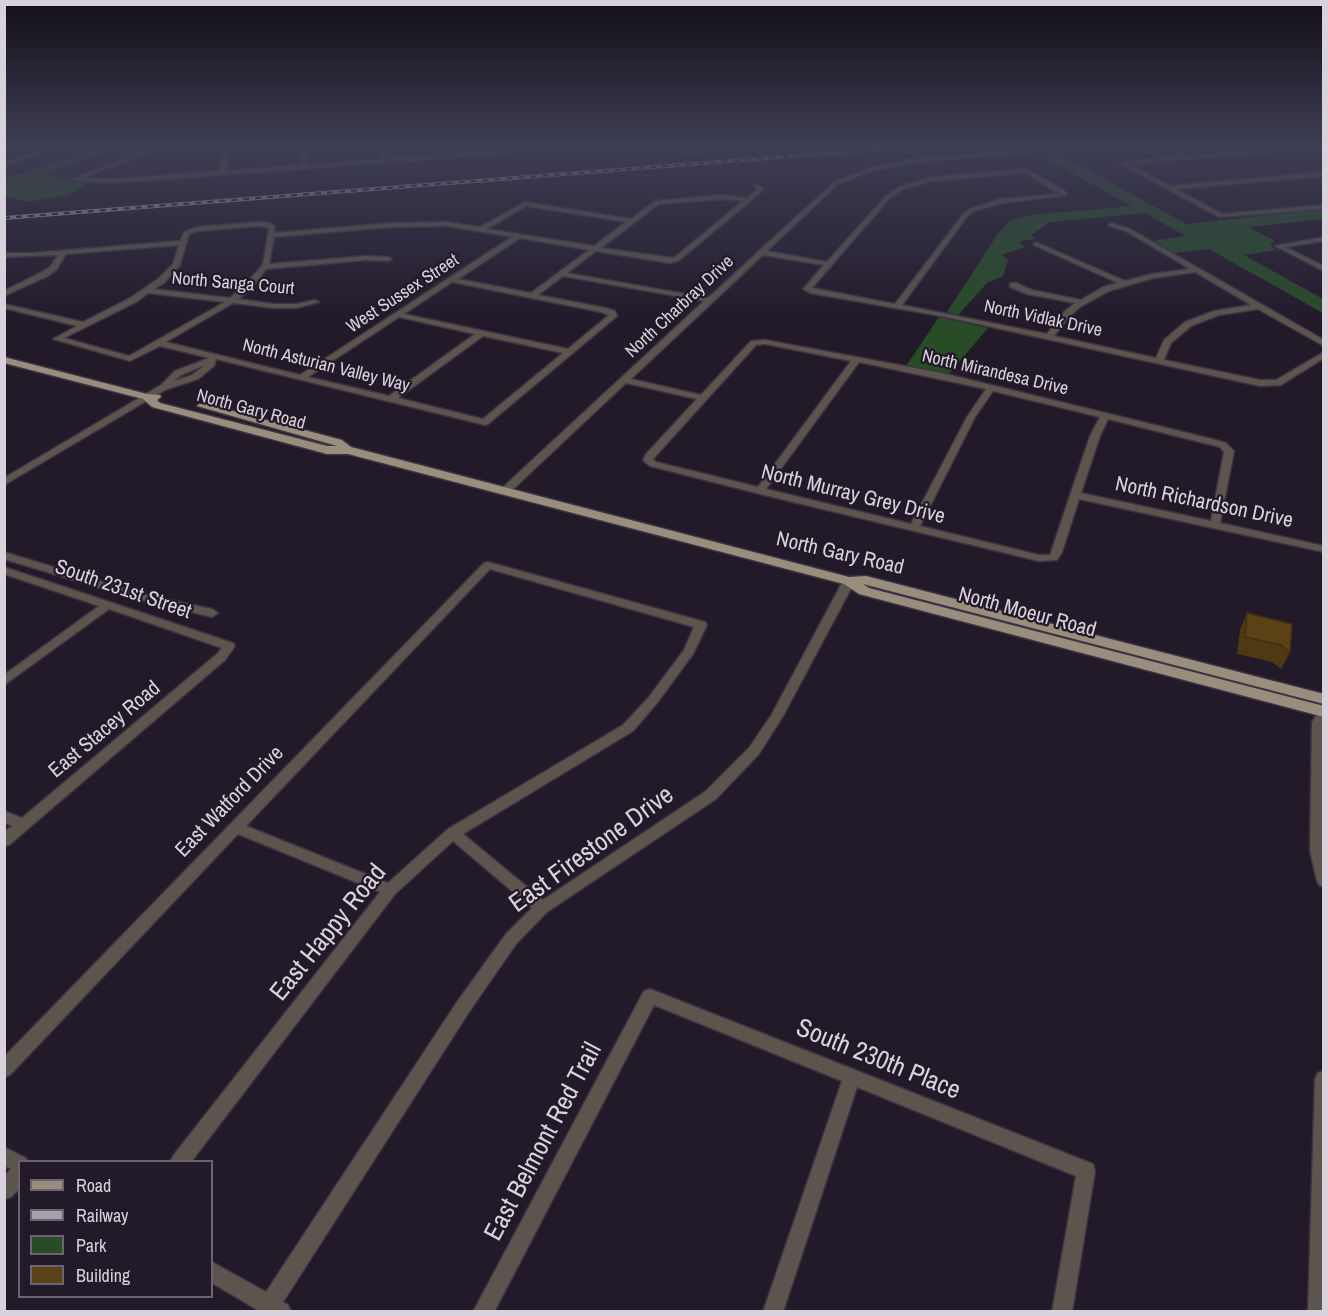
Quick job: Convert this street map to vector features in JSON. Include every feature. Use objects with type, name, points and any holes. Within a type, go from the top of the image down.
[{"type":"main road","name":"North Gary Road","points":[[4,360],[147,397],[156,405],[327,450],[348,450],[849,581],[866,579],[1323,699]]},
{"type":"main road","name":"North Moeur Road","points":[[849,581],[864,591],[1323,713]]},
{"type":"street","points":[[482,229],[521,206]]},
{"type":"street","points":[[540,206],[633,221]]},
{"type":"street","points":[[532,296],[651,206]]},
{"type":"street","points":[[271,235],[408,224],[447,224],[664,260],[676,260],[740,206]]},
{"type":"street","name":"North Charbray Drive","points":[[505,491],[808,206]]},
{"type":"street","points":[[760,252],[828,264],[881,206]]},
{"type":"street","points":[[897,306],[966,214],[984,206]]},
{"type":"street","points":[[1203,206],[1221,216],[1323,207]]},
{"type":"street","points":[[268,224],[272,227],[271,235],[265,267],[232,302],[130,359],[57,339],[148,291],[171,273],[176,265],[186,232],[206,228],[268,224]]},
{"type":"street","points":[[1111,225],[1128,230],[1323,344]]},
{"type":"street","name":"West Sussex Street","points":[[302,377],[520,235]]},
{"type":"street","points":[[1323,239],[1278,246],[1323,269]]},
{"type":"street","points":[[4,255],[63,253],[183,243]]},
{"type":"street","points":[[1036,244],[1123,283]]},
{"type":"street","points":[[4,294],[45,274],[53,268],[63,253]]},
{"type":"street","points":[[265,267],[366,258],[388,259]]},
{"type":"street","name":"North Vidlak Drive","points":[[828,264],[807,288],[1273,384],[1312,361]]},
{"type":"street","points":[[1049,337],[1066,315],[1082,302],[1123,283],[1196,270]]},
{"type":"street","points":[[565,271],[712,298]]},
{"type":"street","points":[[398,315],[570,352],[613,316],[612,312],[452,280]]},
{"type":"street","points":[[1013,285],[1030,292],[1082,302]]},
{"type":"street","name":"North Sanga Court","points":[[148,291],[274,306],[296,306],[315,302]]},
{"type":"street","points":[[4,306],[84,325]]},
{"type":"street","points":[[1159,361],[1167,342],[1188,324],[1217,313],[1259,306]]},
{"type":"street","points":[[391,399],[481,333]]},
{"type":"street","name":"North Mirandesa Drive","points":[[703,398],[758,341],[857,359],[991,388],[1223,445],[1229,452],[1215,525]]},
{"type":"street","name":"North Asturian Valley Way","points":[[159,343],[485,422],[570,352]]},
{"type":"street","points":[[1312,361],[1323,354]]},
{"type":"street","points":[[162,388],[178,372],[214,358]]},
{"type":"street","points":[[4,482],[162,388],[190,379],[211,364],[214,358]]},
{"type":"street","points":[[760,491],[857,359]]},
{"type":"street","points":[[1312,361],[1323,365]]},
{"type":"street","points":[[186,370],[198,373]]},
{"type":"street","points":[[625,380],[703,398]]},
{"type":"street","points":[[914,528],[971,417],[991,388]]},
{"type":"street","name":"North Murray Grey Drive","points":[[703,398],[648,460],[653,465],[1039,558],[1053,558],[1057,552],[1076,495]]},
{"type":"street","points":[[1076,495],[1095,436],[1105,416]]},
{"type":"street","name":"North Richardson Drive","points":[[1076,495],[1323,549]]},
{"type":"street","name":"South 231st Street","points":[[4,555],[140,597],[212,613]]},
{"type":"street","name":"East Watford Drive","points":[[4,1070],[488,565],[701,626]]},
{"type":"street","name":"South 231st Street","points":[[4,570],[229,646]]},
{"type":"street","name":"East Firestone Drive","points":[[272,1309],[463,1006],[511,939],[542,908],[711,795],[754,751],[777,716],[849,581]]},
{"type":"street","points":[[4,681],[107,605]]},
{"type":"street","name":"East Happy Road","points":[[180,1160],[390,890],[453,833],[628,728],[653,700],[683,659],[701,626]]},
{"type":"street","name":"East Stacey Road","points":[[4,841],[220,657],[229,646]]},
{"type":"street","points":[[1323,713],[1318,722],[1317,851],[1323,881]]},
{"type":"street","points":[[4,816],[23,825]]},
{"type":"street","points":[[237,828],[390,890]]},
{"type":"street","points":[[453,833],[542,908]]},
{"type":"street","name":"South 230th Place","points":[[650,996],[1086,1171],[1062,1311]]},
{"type":"street","name":"East Belmont Red Trail","points":[[483,1311],[650,996]]},
{"type":"street","points":[[772,1311],[852,1077]]},
{"type":"street","points":[[1318,1311],[1323,1079]]},
{"type":"street","points":[[4,1156],[18,1163]]},
{"type":"street","points":[[4,1190],[18,1176]]},
{"type":"street","points":[[213,1273],[272,1309]]},
{"type":"green space","points":[[1126,206],[1154,206],[1186,224],[1323,209],[1323,219],[1248,227],[1275,241],[1270,245],[1276,250],[1244,255],[1323,299],[1323,313],[1209,249],[1175,253],[1153,241],[1186,236],[1145,213],[1050,222],[1031,235],[1037,239],[1021,241],[1020,243],[1025,247],[1001,255],[1008,259],[1003,276],[987,283],[958,315],[947,312],[999,232],[1011,220],[1032,215]]},
{"type":"green space","points":[[939,317],[988,328],[948,375],[906,366]]},
{"type":"building","points":[[1247,613],[1292,624],[1290,652],[1281,645],[1245,637]]},
{"type":"railway","points":[[4,218],[152,206]]}]
